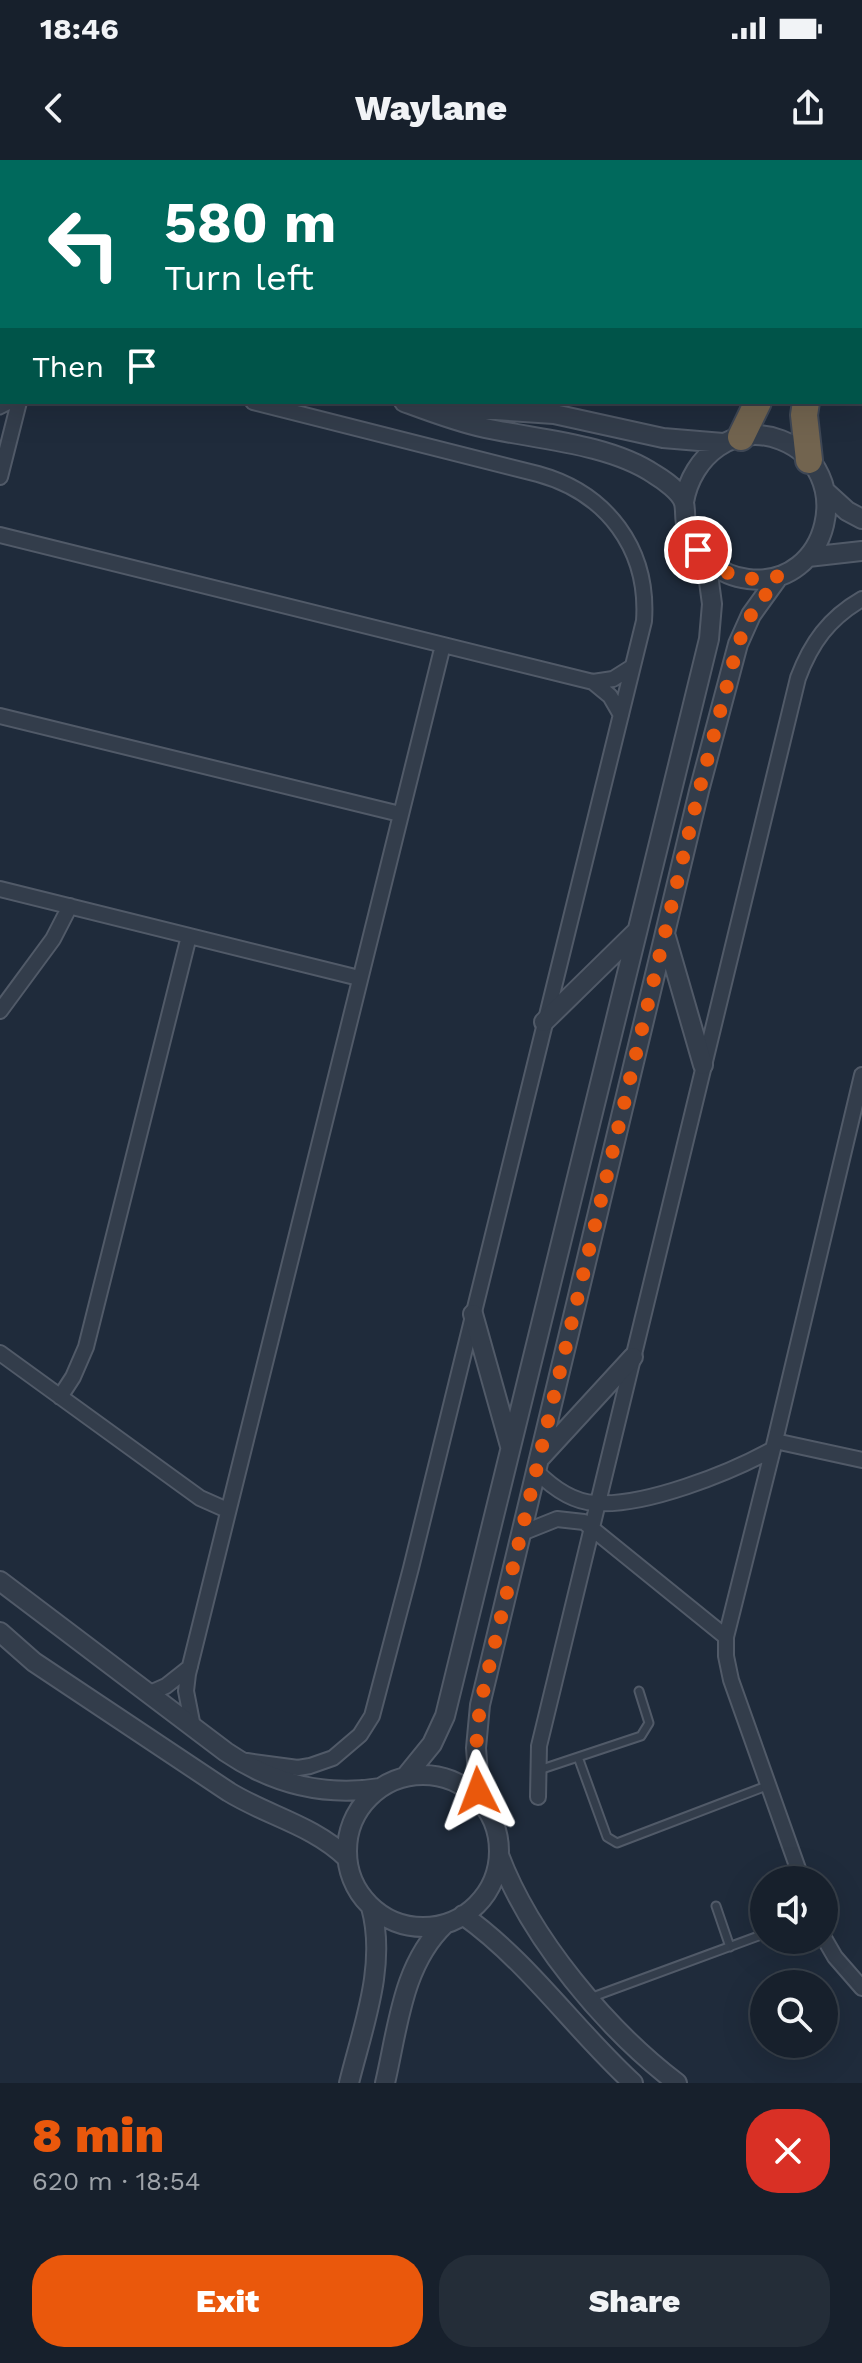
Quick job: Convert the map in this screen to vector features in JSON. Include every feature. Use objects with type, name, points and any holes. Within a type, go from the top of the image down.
[{"type":"highway","points":[[732,440],[757,404]]},
{"type":"highway","points":[[806,404],[809,460]]},
{"type":"street","points":[[0,477],[17,404]]},
{"type":"street","points":[[237,1760],[298,1768],[310,1766],[344,1751],[372,1716],[644,621],[645,595],[631,547],[616,522],[586,494],[550,478],[261,404]]},
{"type":"street","points":[[411,404],[462,422],[556,440],[631,462],[664,480],[684,502]]},
{"type":"street","points":[[422,404],[554,414],[663,438],[732,440],[766,436],[790,444],[809,460],[825,491],[826,521],[819,540],[808,557],[779,576],[751,615],[738,644],[699,791],[480,1705],[476,1748],[480,1800]]},
{"type":"street","points":[[732,440],[713,449],[690,478],[684,502],[691,539],[706,559],[724,572],[746,579],[779,576]]},
{"type":"street","points":[[825,491],[847,511],[862,519]]},
{"type":"street","points":[[0,535],[593,682],[613,679],[632,667]]},
{"type":"street","points":[[808,557],[862,551]]},
{"type":"street","points":[[406,1776],[432,1744],[445,1716],[512,1450],[709,639],[712,604],[706,559]]},
{"type":"street","points":[[538,1797],[539,1746],[798,678],[817,637],[831,621],[862,599]]},
{"type":"street","points":[[193,1727],[186,1691],[227,1510],[443,645]]},
{"type":"street","points":[[593,682],[610,696],[621,715]]},
{"type":"street","points":[[0,716],[400,814]]},
{"type":"street","points":[[0,889],[359,978]]},
{"type":"street","points":[[0,1011],[53,939],[70,906]]},
{"type":"street","points":[[544,1022],[637,931]]},
{"type":"street","points":[[665,933],[703,1065]]},
{"type":"street","points":[[60,1397],[86,1347],[189,936]]},
{"type":"street","points":[[797,1866],[731,1680],[726,1637],[862,1075]]},
{"type":"street","points":[[473,1314],[512,1450]]},
{"type":"street","points":[[0,1353],[200,1498],[227,1510]]},
{"type":"street","points":[[538,1465],[633,1357]]},
{"type":"street","points":[[538,1465],[571,1497],[598,1504],[684,1487],[729,1471],[774,1445],[862,1460]]},
{"type":"street","points":[[522,1533],[565,1518],[584,1522],[726,1637]]},
{"type":"street","points":[[0,1581],[237,1760],[297,1786],[333,1791],[380,1788]]},
{"type":"street","points":[[0,1632],[34,1662],[229,1792],[253,1806],[306,1828],[347,1858]]},
{"type":"street","points":[[148,1694],[166,1686],[191,1666]]},
{"type":"street","points":[[347,2079],[376,1969],[378,1938],[371,1907],[355,1884],[347,1858],[351,1826],[368,1798],[380,1788],[406,1776],[433,1775],[459,1783],[480,1800],[495,1825],[499,1855],[527,1915],[588,1999],[642,2054],[677,2083]]},
{"type":"street","points":[[385,2083],[414,1967],[427,1943],[445,1924],[463,1915],[484,1896],[492,1883],[499,1855]]},
{"type":"street","points":[[371,1907],[399,1923],[414,1926],[445,1924]]},
{"type":"street","points":[[463,1915],[506,1948],[633,2083]]},
{"type":"street","points":[[833,1954],[862,1988]]},
{"type":"lane","points":[[537,1771],[645,1732],[649,1723],[639,1691]]},
{"type":"lane","points":[[578,1757],[607,1837],[617,1843],[769,1785]]},
{"type":"lane","points":[[716,1906],[730,1947]]},
{"type":"lane","points":[[588,1999],[750,1939]]},
{"type":"route","points":[[478,1791],[476,1748],[480,1705],[699,791],[738,644],[751,615],[779,576],[757,580],[735,576],[714,566],[698,550]]}]
